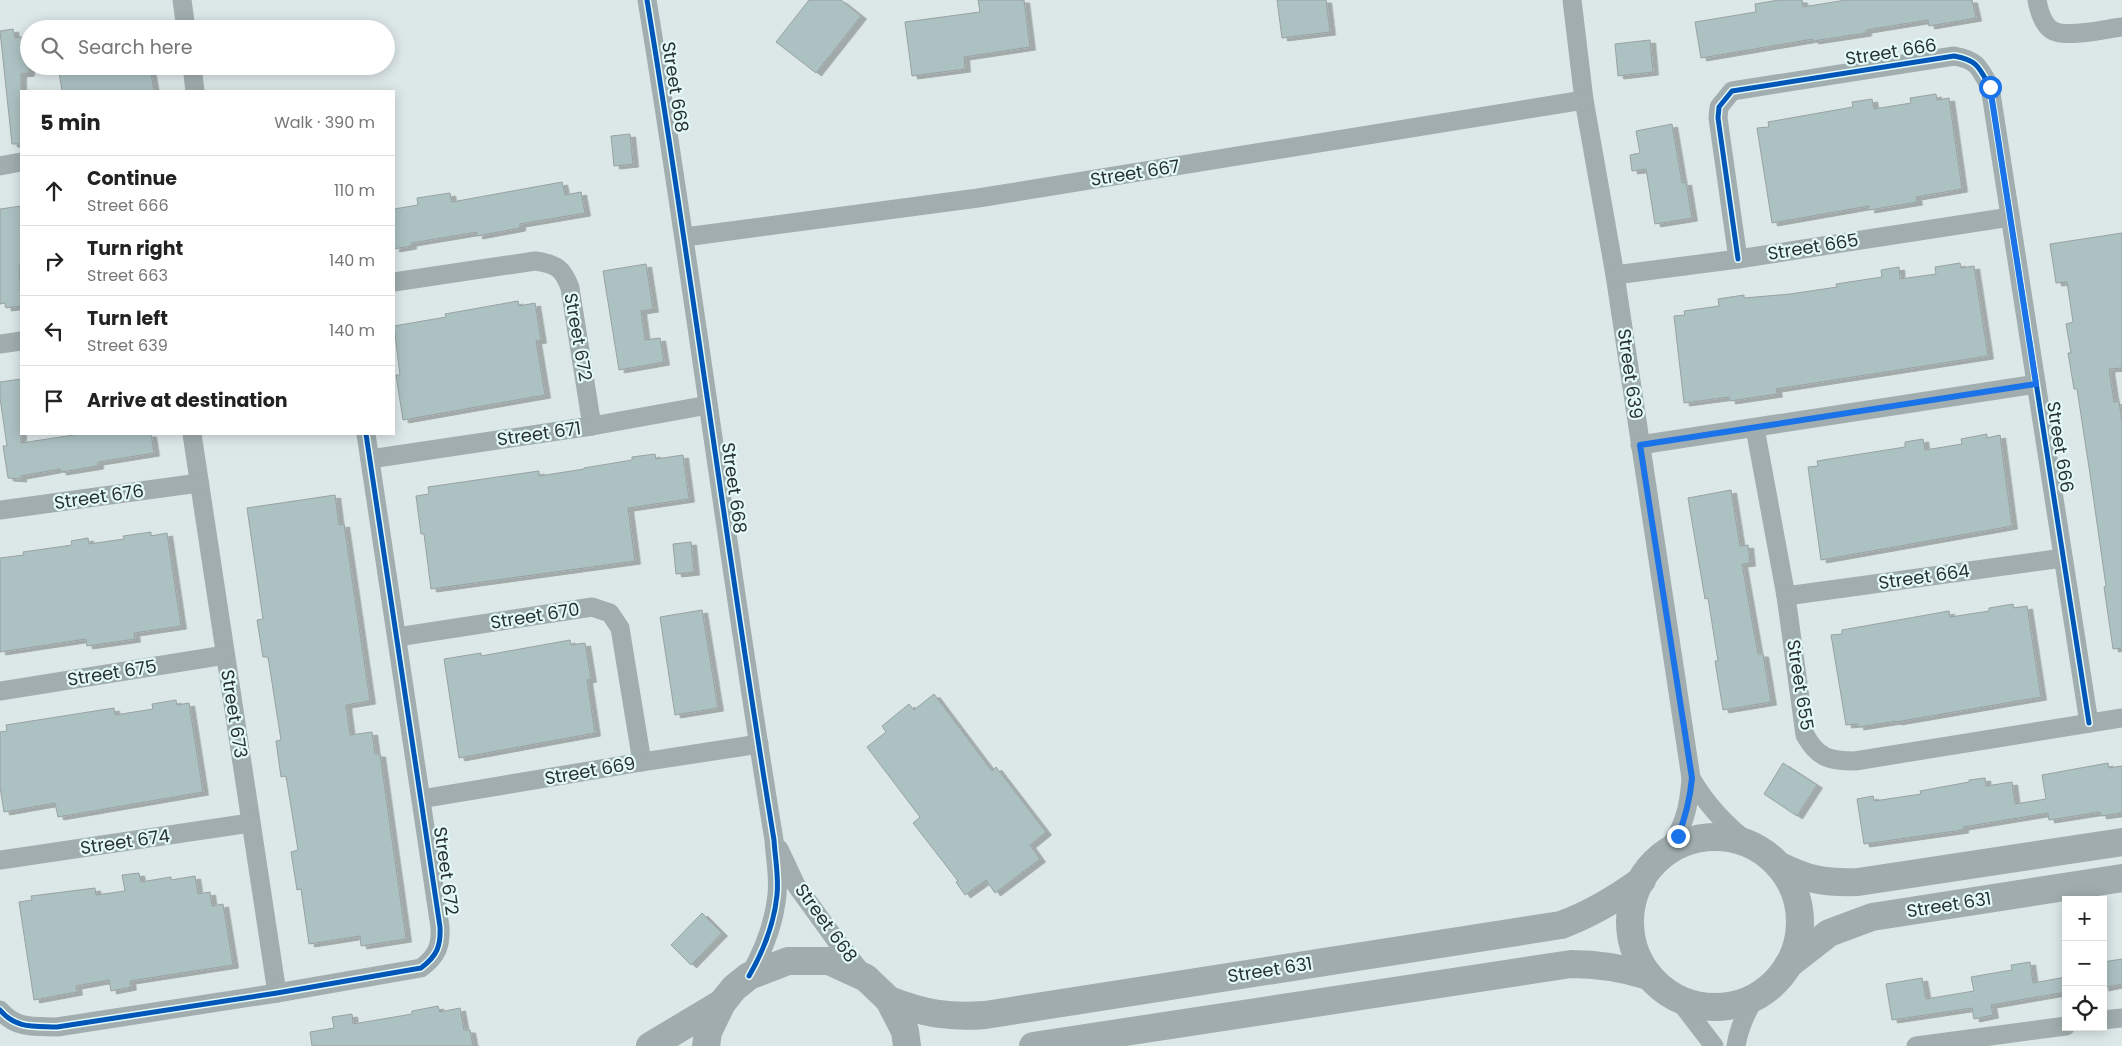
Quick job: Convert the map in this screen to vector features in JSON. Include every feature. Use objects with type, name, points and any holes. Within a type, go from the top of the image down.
[{"type":"main road","points":[[1708,837],[1730,838],[1752,845],[1778,865],[1790,882],[1797,903],[1800,924],[1796,945],[1788,965],[1774,983],[1756,996],[1731,1006],[1718,1007],[1691,1004],[1678,999],[1662,989],[1649,976],[1637,953],[1631,929],[1631,912],[1635,895],[1642,880],[1666,852],[1693,840],[1708,837]]},
{"type":"main road","name":"Street 631","points":[[1778,865],[1803,877],[1835,883],[1858,882],[2122,842]]},
{"type":"main road","name":"Street 631","points":[[1788,965],[1829,933],[1872,917],[2122,878]]},
{"type":"main road","name":"Street 631","points":[[889,1000],[917,1011],[941,1015],[959,1017],[985,1015],[1562,926],[1589,915],[1610,903],[1642,880]]},
{"type":"main road","points":[[706,1046],[708,1032],[722,1003],[734,988],[749,976],[788,961],[829,961],[866,978],[889,1000],[904,1031],[906,1046]]},
{"type":"main road","points":[[1033,1046],[1572,964],[1607,966],[1649,976]]},
{"type":"main road","points":[[650,1046],[722,1003]]},
{"type":"street","points":[[182,0],[185,20]]},
{"type":"street","name":"Street 668","points":[[647,0],[685,237],[708,405],[774,840],[778,893],[772,927],[764,951],[749,976]]},
{"type":"street","name":"Street 639","points":[[1572,0],[1584,100],[1615,275],[1692,778],[1686,818],[1678,836],[1666,852]]},
{"type":"street","points":[[2037,0],[2039,11],[2045,23],[2056,32],[2081,33],[2122,27]]},
{"type":"street","name":"Street 666","points":[[1738,259],[1718,118],[1719,107],[1732,91],[1954,56],[1967,58],[1978,65],[1990,87],[2089,723]]},
{"type":"street","points":[[193,75],[195,90]]},
{"type":"street","name":"Street 667","points":[[685,237],[978,198],[1584,100]]},
{"type":"street","points":[[0,166],[20,162]]},
{"type":"street","name":"Street 665","points":[[1615,275],[1738,259],[2010,217]]},
{"type":"street","name":"Street 672","points":[[395,282],[535,261],[550,263],[559,268],[565,275],[570,288],[592,426]]},
{"type":"street","points":[[0,344],[20,341]]},
{"type":"street","points":[[1640,445],[2036,384]]},
{"type":"street","name":"Street 671","points":[[370,459],[592,426],[708,405]]},
{"type":"street","name":"Street 655","points":[[1755,428],[1786,596],[1805,735],[1812,747],[1821,756],[1838,761],[1855,761],[2122,718]]},
{"type":"street","name":"Street 673","points":[[192,435],[277,993]]},
{"type":"street","name":"Street 672","points":[[0,1010],[10,1021],[32,1026],[57,1027],[277,993],[421,968],[432,960],[438,950],[441,939],[422,799],[366,435]]},
{"type":"street","name":"Street 676","points":[[0,510],[199,484]]},
{"type":"street","name":"Street 664","points":[[1786,596],[2062,558]]},
{"type":"street","name":"Street 670","points":[[397,638],[592,607],[610,613],[620,628],[642,762]]},
{"type":"street","name":"Street 675","points":[[0,691],[225,655]]},
{"type":"street","name":"Street 669","points":[[422,799],[759,744]]},
{"type":"street","name":"Street 639","points":[[1692,778],[1703,798],[1717,816],[1733,832],[1752,845]]},
{"type":"street","name":"Street 674","points":[[0,860],[250,823]]},
{"type":"street","name":"Street 668","points":[[774,840],[796,885],[866,978]]},
{"type":"street","points":[[1736,1046],[1739,1030],[1756,996]]},
{"type":"street","points":[[1678,999],[1714,1046]]},
{"type":"street","points":[[2107,1020],[2122,1018]]},
{"type":"street","points":[[1916,1046],[2062,1027]]},
{"type":"building","points":[[809,0],[841,0],[861,16],[816,73],[776,42]]},
{"type":"building","points":[[978,0],[1024,0],[1030,47],[964,57],[965,69],[912,76],[905,22],[980,12]]},
{"type":"building","points":[[1277,0],[1326,0],[1330,32],[1282,38]]},
{"type":"building","points":[[1779,0],[1802,0],[1803,7],[1846,0],[1972,0],[1976,18],[1929,26],[1928,20],[1866,30],[1866,33],[1813,41],[1813,39],[1701,58],[1695,22],[1756,12],[1755,4]]},
{"type":"building","points":[[13,29],[15,38],[20,37],[20,144],[12,144],[0,31]]},
{"type":"building","points":[[1650,40],[1653,72],[1618,76],[1615,44]]},
{"type":"building","points":[[59,75],[151,75],[154,90],[62,90]]},
{"type":"building","points":[[1936,94],[1937,100],[1949,98],[1962,189],[1916,197],[1917,202],[1869,210],[1869,206],[1772,223],[1757,128],[1769,127],[1768,122],[1853,107],[1852,102],[1872,99],[1874,109],[1911,103],[1910,98]]},
{"type":"building","points":[[1672,124],[1682,183],[1686,182],[1692,218],[1655,224],[1646,169],[1632,171],[1630,155],[1640,153],[1636,131]]},
{"type":"building","points":[[630,134],[633,164],[614,166],[611,136]]},
{"type":"building","points":[[562,182],[565,195],[581,192],[585,213],[520,224],[520,228],[477,236],[477,232],[411,243],[411,246],[395,249],[395,209],[418,205],[417,198],[450,193],[452,202]]},
{"type":"building","points":[[20,206],[20,306],[6,308],[5,303],[0,304],[0,209]]},
{"type":"building","points":[[2122,233],[2122,368],[2109,369],[2114,402],[2119,401],[2122,422],[2122,648],[2113,649],[2090,474],[2077,389],[2074,389],[2068,353],[2071,353],[2066,324],[2073,322],[2067,282],[2056,283],[2050,244]]},
{"type":"building","points":[[1960,263],[1961,268],[1974,266],[1988,356],[1776,389],[1777,394],[1730,401],[1729,397],[1684,403],[1674,316],[1685,315],[1684,311],[1719,306],[1718,299],[1744,295],[1744,298],[1790,294],[1837,287],[1836,284],[1882,277],[1881,270],[1899,267],[1900,279],[1936,274],[1935,267]]},
{"type":"building","points":[[646,264],[653,309],[641,311],[645,340],[660,338],[664,362],[619,370],[603,271]]},
{"type":"building","points":[[518,301],[519,306],[535,303],[541,340],[536,341],[545,395],[403,420],[396,375],[400,375],[395,326],[446,317],[445,314]]},
{"type":"building","points":[[20,379],[21,443],[73,435],[151,435],[154,453],[98,462],[98,466],[61,472],[60,469],[21,476],[21,479],[8,478],[3,446],[7,446],[0,398],[0,382]]},
{"type":"building","points":[[1987,434],[1987,438],[2000,435],[2012,526],[1821,560],[1808,467],[1818,466],[1817,461],[1905,447],[1905,442],[1923,439],[1925,450],[1962,444],[1961,439]]},
{"type":"building","points":[[655,454],[656,459],[683,455],[689,499],[628,508],[635,561],[431,589],[424,534],[421,534],[416,496],[429,494],[428,487],[539,471],[539,476],[632,460],[632,457]]},
{"type":"building","points":[[1731,490],[1740,546],[1748,545],[1750,563],[1742,564],[1758,654],[1763,654],[1771,702],[1723,710],[1715,661],[1718,661],[1708,598],[1705,599],[1688,498]]},
{"type":"building","points":[[335,495],[339,525],[344,524],[370,701],[346,705],[350,735],[372,732],[375,754],[380,754],[406,939],[361,946],[360,936],[309,944],[301,889],[297,890],[291,852],[298,850],[286,776],[281,777],[276,741],[281,740],[268,657],[263,657],[257,620],[263,619],[247,508]]},
{"type":"building","points":[[151,532],[151,536],[167,533],[181,626],[134,633],[135,639],[87,646],[86,639],[0,652],[0,558],[24,555],[23,552],[72,545],[71,541],[88,538],[89,544],[124,539],[123,536]]},
{"type":"building","points":[[691,542],[694,572],[676,574],[673,544]]},
{"type":"building","points":[[2013,604],[2014,608],[2027,606],[2041,697],[1896,722],[1858,727],[1858,724],[1846,725],[1831,635],[1842,634],[1842,630],[1949,611],[1950,617],[1989,611],[1989,608]]},
{"type":"building","points":[[702,610],[718,708],[675,715],[660,617]]},
{"type":"building","points":[[570,640],[571,645],[585,643],[591,679],[587,680],[595,733],[459,758],[444,659],[481,653],[481,656]]},
{"type":"building","points":[[934,694],[992,771],[996,767],[1046,832],[1030,845],[1040,859],[995,893],[986,880],[965,895],[956,882],[958,881],[913,823],[920,817],[867,747],[886,732],[882,726],[909,704],[914,710]]},
{"type":"building","points":[[176,700],[177,705],[189,703],[203,792],[58,817],[55,803],[4,812],[0,787],[0,732],[7,731],[6,725],[114,708],[115,715],[153,709],[152,704]]},
{"type":"building","points":[[1783,763],[1817,785],[1797,816],[1764,794]]},
{"type":"building","points":[[2108,763],[2109,768],[2122,766],[2122,813],[2101,816],[2100,812],[2049,820],[2048,813],[1963,827],[1963,830],[1864,844],[1857,799],[1873,796],[1874,801],[1921,794],[1920,791],[1985,778],[1986,786],[2012,782],[2015,804],[2046,799],[2042,775]]},
{"type":"building","points":[[139,873],[141,882],[171,877],[171,880],[195,876],[198,894],[210,892],[212,906],[223,904],[233,965],[130,981],[131,987],[111,991],[109,980],[76,986],[77,992],[34,1000],[19,902],[32,900],[31,896],[95,888],[96,895],[125,891],[122,875]]},
{"type":"building","points":[[702,913],[722,933],[691,965],[671,945]]},
{"type":"building","points":[[2122,959],[2122,984],[2107,987],[2107,961]]},
{"type":"building","points":[[2030,962],[2033,983],[2062,978],[2062,993],[1991,1005],[1993,1015],[1974,1019],[1972,1008],[1892,1020],[1886,984],[1922,978],[1926,999],[1974,991],[1971,977],[2012,970],[2011,965]]},
{"type":"building","points":[[438,1006],[440,1012],[460,1008],[464,1030],[470,1030],[473,1046],[312,1046],[310,1032],[334,1028],[332,1017],[352,1014],[353,1024],[412,1014],[412,1011]]},
{"type":"cycle path","points":[[647,0],[774,840],[778,881],[776,906],[768,937],[749,976]]},
{"type":"cycle path","points":[[1738,259],[1718,118],[1719,107],[1732,91],[1954,56],[1973,62],[1980,69],[1990,87],[2089,723]]},
{"type":"cycle path","points":[[0,1010],[12,1021],[33,1026],[57,1027],[277,993],[421,968],[434,955],[439,945],[440,927],[366,435]]},
{"type":"route","points":[[1678,836],[1686,818],[1692,778],[1640,445],[2036,384],[1990,87]]}]
